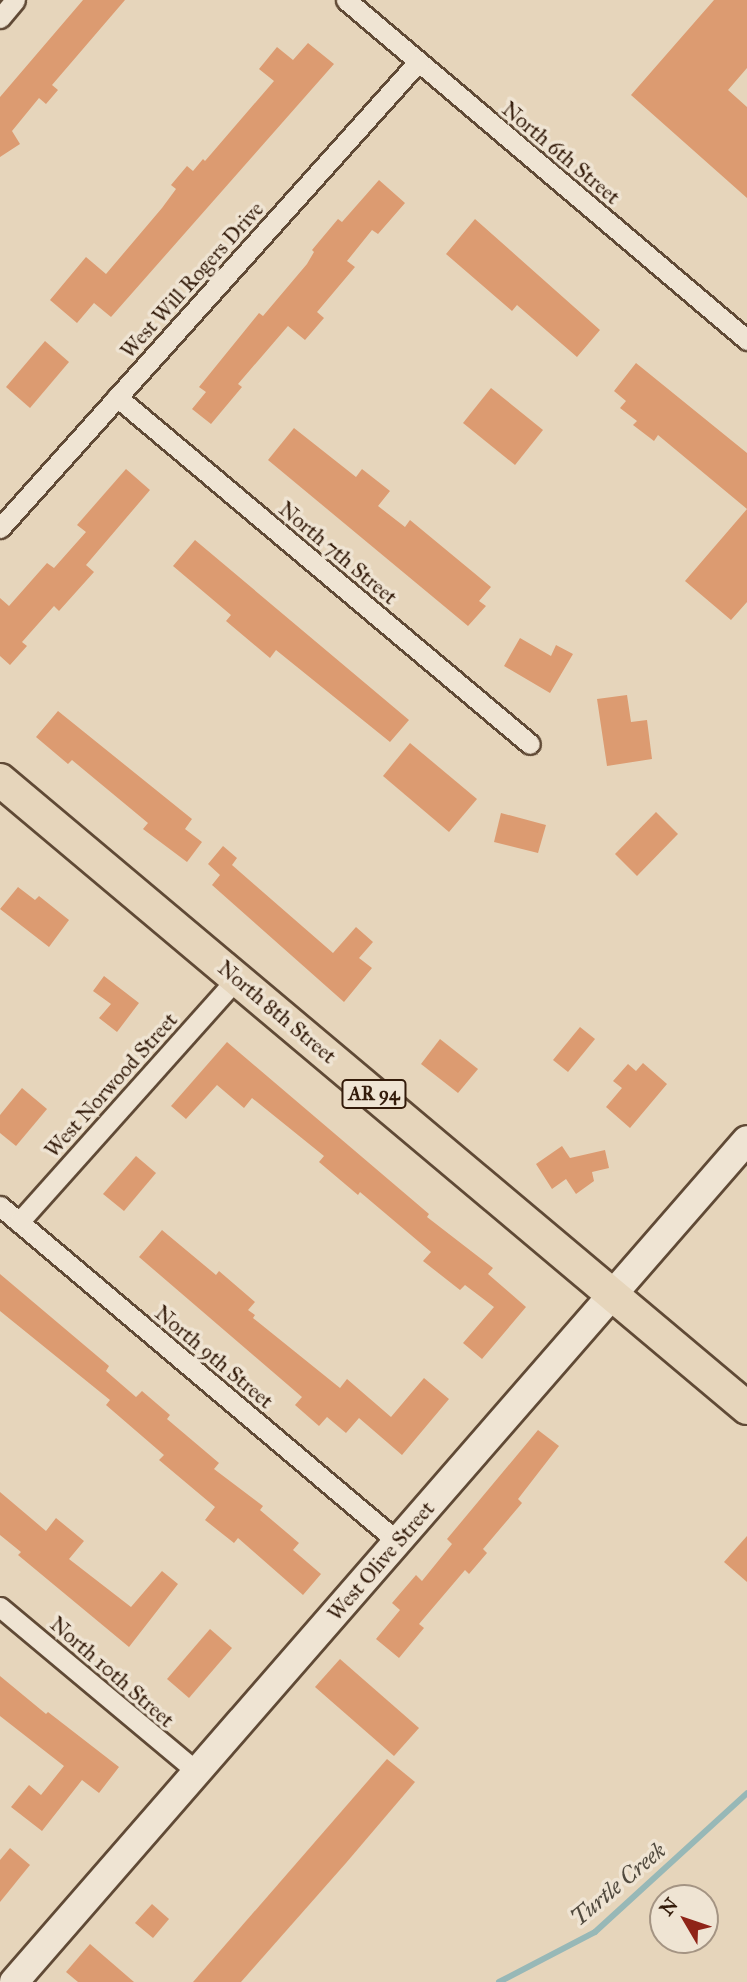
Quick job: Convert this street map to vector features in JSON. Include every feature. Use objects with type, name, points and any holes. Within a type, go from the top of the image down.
[{"type":"main road","name":"North 8th Street","points":[[0,780],[747,1408]]},
{"type":"main road","name":"West Olive Street","points":[[14,1982],[747,1140]]},
{"type":"street","points":[[0,18],[15,0]]},
{"type":"street","name":"North 6th Street","points":[[346,0],[747,340]]},
{"type":"street","name":"West Will Rogers Drive","points":[[0,528],[418,62]]},
{"type":"street","name":"North 7th Street","points":[[117,397],[530,744]]},
{"type":"street","name":"West Norwood Street","points":[[19,1222],[237,978]]},
{"type":"street","name":"North 9th Street","points":[[0,1206],[398,1542]]},
{"type":"street","name":"North 10th Street","points":[[0,1607],[195,1771]]},
{"type":"building","points":[[83,0],[125,0],[52,85],[58,90],[46,104],[39,98],[12,131],[20,144],[0,157],[0,97]]},
{"type":"building","points":[[714,0],[747,0],[747,68],[728,90],[747,107],[747,198],[631,95]]},
{"type":"building","points":[[308,43],[334,64],[111,317],[94,303],[77,323],[50,300],[86,257],[106,274],[162,208],[176,189],[171,185],[187,166],[193,171],[203,159],[205,161],[274,81],[259,69],[277,47],[293,60]]},
{"type":"building","points":[[379,180],[405,203],[378,234],[372,230],[347,261],[355,267],[317,312],[324,318],[305,340],[288,326],[238,384],[242,387],[211,424],[192,409],[206,392],[199,387],[259,313],[263,316],[307,264],[314,252],[312,250],[338,219],[342,222]]},
{"type":"building","points":[[475,219],[600,330],[577,357],[517,305],[512,311],[446,254]]},
{"type":"building","points":[[45,341],[69,362],[30,408],[6,387]]},
{"type":"building","points":[[636,363],[747,453],[747,509],[658,435],[654,441],[633,425],[637,421],[620,408],[626,401],[614,391]]},
{"type":"building","points":[[491,388],[543,430],[515,465],[463,423]]},
{"type":"building","points":[[294,428],[356,477],[362,469],[390,491],[378,506],[405,527],[410,520],[491,587],[479,601],[486,606],[468,626],[268,460]]},
{"type":"building","points":[[126,469],[150,490],[86,565],[94,572],[59,611],[54,606],[22,642],[27,646],[10,665],[0,656],[0,598],[9,606],[47,563],[54,568],[86,532],[77,525]]},
{"type":"building","points":[[747,509],[747,602],[731,620],[685,581]]},
{"type":"building","points":[[195,540],[409,720],[390,742],[276,650],[270,658],[226,621],[231,615],[173,566]]},
{"type":"building","points":[[520,638],[551,656],[556,645],[573,654],[550,693],[504,666]]},
{"type":"building","points":[[627,695],[631,722],[647,720],[652,759],[607,766],[597,699]]},
{"type":"building","points":[[58,711],[192,819],[185,829],[202,842],[187,862],[143,829],[148,823],[72,760],[68,764],[36,737]]},
{"type":"building","points":[[410,743],[477,799],[449,832],[383,776]]},
{"type":"building","points":[[656,812],[678,834],[637,876],[615,854]]},
{"type":"building","points":[[501,813],[546,825],[538,853],[494,842]]},
{"type":"building","points":[[223,846],[237,858],[232,865],[333,953],[356,927],[373,942],[359,958],[372,968],[344,1002],[212,885],[220,875],[208,864]]},
{"type":"building","points":[[18,887],[35,900],[39,896],[69,920],[49,947],[0,909]]},
{"type":"building","points":[[104,976],[139,1003],[117,1032],[99,1018],[111,1004],[93,991]]},
{"type":"building","points":[[580,1027],[595,1039],[568,1072],[553,1060]]},
{"type":"building","points":[[440,1039],[478,1069],[458,1093],[421,1064]]},
{"type":"building","points":[[227,1042],[429,1214],[427,1217],[493,1268],[488,1274],[526,1307],[482,1359],[463,1343],[494,1307],[465,1285],[460,1290],[423,1261],[431,1252],[360,1192],[358,1195],[319,1162],[324,1156],[252,1098],[244,1108],[217,1085],[186,1119],[171,1106]]},
{"type":"building","points":[[643,1063],[667,1084],[630,1128],[606,1107],[622,1088],[613,1081],[628,1064],[636,1071]]},
{"type":"building","points":[[22,1088],[47,1109],[16,1146],[0,1133],[0,1115]]},
{"type":"building","points":[[562,1146],[570,1158],[605,1150],[609,1168],[592,1172],[594,1181],[576,1194],[566,1179],[552,1189],[536,1164]]},
{"type":"building","points":[[136,1156],[156,1173],[124,1211],[103,1194]]},
{"type":"building","points":[[162,1230],[216,1275],[219,1271],[255,1302],[248,1310],[255,1315],[253,1318],[340,1388],[347,1379],[391,1417],[424,1378],[449,1399],[402,1455],[359,1418],[346,1433],[327,1417],[319,1426],[295,1405],[302,1397],[139,1257]]},
{"type":"building","points":[[0,1274],[109,1366],[106,1371],[136,1397],[142,1391],[170,1415],[167,1419],[219,1463],[214,1469],[263,1506],[260,1510],[299,1543],[293,1550],[321,1574],[303,1595],[238,1538],[234,1543],[205,1520],[215,1507],[159,1460],[164,1455],[106,1405],[110,1400],[0,1311]]},
{"type":"building","points":[[538,1430],[559,1446],[518,1499],[522,1503],[483,1549],[487,1553],[469,1574],[465,1570],[419,1624],[424,1628],[399,1658],[376,1639],[400,1610],[392,1603],[416,1575],[422,1581],[452,1544],[447,1539]]},
{"type":"building","points":[[0,1492],[46,1531],[56,1518],[84,1541],[69,1559],[131,1607],[162,1571],[178,1584],[129,1647],[18,1555],[21,1552],[0,1535]]},
{"type":"building","points":[[747,1536],[747,1582],[724,1562]]},
{"type":"building","points":[[210,1629],[232,1648],[189,1698],[167,1679]]},
{"type":"building","points":[[340,1659],[419,1728],[394,1756],[315,1687]]},
{"type":"building","points":[[0,1676],[46,1714],[48,1712],[119,1767],[99,1793],[82,1780],[42,1831],[11,1807],[29,1785],[41,1795],[64,1766],[0,1716]]},
{"type":"building","points":[[387,1759],[415,1782],[346,1863],[241,1982],[193,1982]]},
{"type":"building","points":[[10,1848],[30,1865],[0,1902],[0,1860]]},
{"type":"building","points":[[152,1904],[169,1919],[153,1938],[135,1923]]},
{"type":"building","points":[[90,1944],[134,1982],[78,1982],[66,1972]]},
{"type":"waterway","name":"Turtle Creek","points":[[499,1982],[595,1932],[747,1793]]}]
